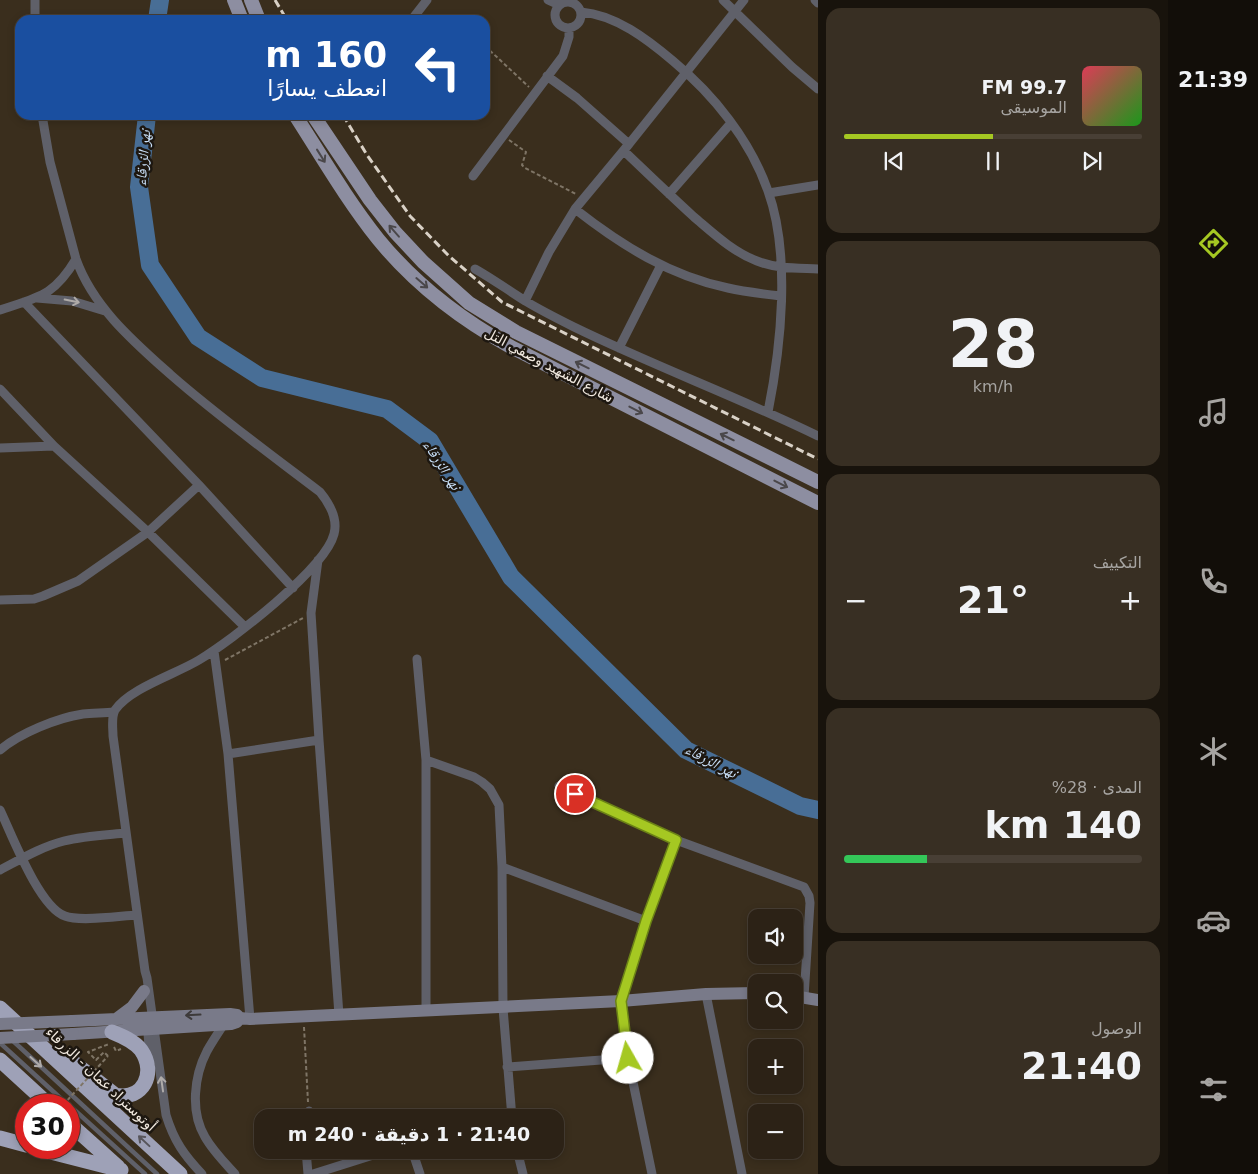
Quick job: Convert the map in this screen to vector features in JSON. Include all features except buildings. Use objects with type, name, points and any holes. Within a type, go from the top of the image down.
[{"type":"highway","name":"أوتوستراد عمان - الزرقاء","points":[[0,1008],[180,1174]]},
{"type":"highway","points":[[46,1050],[58,1053],[70,1060],[115,1095],[131,1096],[143,1086],[148,1074],[146,1058],[135,1043],[114,1025]]},
{"type":"highway","points":[[0,1060],[36,1094]]},
{"type":"highway","points":[[80,1133],[123,1172]]},
{"type":"highway","points":[[0,1138],[15,1142]]},
{"type":"highway","points":[[75,1159],[123,1172]]},
{"type":"main road","points":[[251,0],[257,15]]},
{"type":"main road","points":[[238,1],[241,15]]},
{"type":"main road","name":"شارع الشهيد وصفي التل","points":[[298,120],[343,191],[379,240],[418,280],[486,333],[818,503]]},
{"type":"main road","name":"شارع الشهيد وصفي التل","points":[[315,120],[370,200],[395,232],[423,262],[469,303],[516,332],[818,482]]},
{"type":"street","points":[[35,0],[36,15]]},
{"type":"street","points":[[415,15],[427,0]]},
{"type":"street","points":[[548,0],[559,5]]},
{"type":"street","points":[[568,0],[579,7],[581,12],[581,18],[578,23],[569,28],[561,26],[555,13],[559,5],[568,0]]},
{"type":"street","points":[[723,0],[792,67],[817,85]]},
{"type":"street","points":[[526,301],[549,252],[575,209],[744,0]]},
{"type":"street","points":[[815,0],[818,3]]},
{"type":"street","points":[[581,12],[600,15],[630,30],[645,39],[686,71],[714,102],[748,146],[769,193],[775,218],[781,268],[778,354],[768,412]]},
{"type":"street","points":[[473,176],[565,52],[569,28]]},
{"type":"street","points":[[547,76],[577,98],[669,194],[727,244],[756,261],[781,268],[818,269]]},
{"type":"street","points":[[43,120],[50,162],[76,259],[89,287],[105,311],[152,358],[190,391],[320,492],[332,513],[335,532],[332,540],[318,560],[293,588],[214,651],[186,668],[132,694],[114,712],[114,736],[126,833],[148,981],[151,1060],[148,1074]]},
{"type":"street","points":[[669,194],[731,123]]},
{"type":"street","points":[[769,193],[818,185]]},
{"type":"street","points":[[575,209],[608,235],[661,265],[698,280],[729,289],[781,296]]},
{"type":"street","points":[[0,310],[37,298],[58,284],[76,259]]},
{"type":"street","points":[[619,348],[661,265]]},
{"type":"street","points":[[475,269],[526,301],[619,348],[768,412],[818,436]]},
{"type":"street","points":[[37,298],[72,301],[105,311]]},
{"type":"street","points":[[24,302],[293,588]]},
{"type":"street","points":[[0,389],[54,446],[148,532],[245,627]]},
{"type":"street","points":[[0,448],[54,446]]},
{"type":"street","points":[[0,600],[34,598],[57,592],[93,571],[148,532],[198,485]]},
{"type":"street","points":[[318,560],[311,613],[339,1015]]},
{"type":"street","points":[[214,651],[228,754],[245,1019]]},
{"type":"street","points":[[417,659],[426,760],[426,1009]]},
{"type":"street","points":[[0,750],[17,737],[69,717],[82,714],[114,712]]},
{"type":"street","points":[[228,754],[319,740]]},
{"type":"street","points":[[426,760],[474,777],[490,789],[499,804],[502,867],[503,1008],[511,1109]]},
{"type":"street","points":[[559,786],[676,840],[804,887],[809,896],[810,903],[802,974]]},
{"type":"street","points":[[0,810],[22,858],[47,903],[60,914],[81,918],[137,915]]},
{"type":"street","points":[[0,870],[46,847],[66,841],[126,833]]},
{"type":"street","points":[[652,1174],[628,1058],[621,1001],[646,921],[676,840]]},
{"type":"street","points":[[502,867],[646,921]]},
{"type":"street","points":[[145,971],[142,981],[166,1115],[178,1146],[202,1174]]},
{"type":"street","points":[[0,1038],[73,1034],[114,1025],[132,1007],[144,991]]},
{"type":"street","points":[[150,1023],[224,1024],[245,1019],[426,1009],[503,1008],[706,994],[748,993]]},
{"type":"street","points":[[706,994],[742,1174]]},
{"type":"street","points":[[803,997],[818,1000]]},
{"type":"street","points":[[0,1024],[72,1021],[114,1025],[230,1014],[245,1019]]},
{"type":"street","points":[[224,1024],[206,1052],[198,1079],[195,1098],[197,1119],[204,1136],[214,1151],[235,1174]]},
{"type":"street","points":[[507,1067],[628,1058]]},
{"type":"street","points":[[307,1159],[308,1174]]},
{"type":"street","points":[[313,1174],[360,1159]]},
{"type":"street","points":[[415,1159],[420,1174]]},
{"type":"street","points":[[519,1159],[523,1174]]},
{"type":"lane","points":[[0,1029],[157,1174]]},
{"type":"lane","points":[[0,1043],[57,1094]]},
{"type":"lane","points":[[80,1115],[145,1174]]},
{"type":"path","points":[[490,51],[534,92]]},
{"type":"path","points":[[503,136],[525,151],[522,164],[524,168],[571,190],[583,198]]},
{"type":"path","points":[[216,664],[311,613]]},
{"type":"path","points":[[304,1017],[307,1109]]},
{"type":"path","points":[[74,1094],[108,1056],[104,1052],[96,1060],[88,1052],[95,1049]]},
{"type":"waterway","name":"نهر الزرقاء","points":[[158,15],[160,0]]},
{"type":"waterway","name":"نهر الزرقاء","points":[[146,120],[139,187],[150,265],[198,337],[262,378],[387,409],[430,441],[511,577],[686,750],[800,806],[818,810]]},
{"type":"railway","points":[[275,0],[284,15]]},
{"type":"railway","points":[[346,120],[367,155],[410,216],[449,256],[502,302],[818,459]]},
{"type":"route","points":[[575,794],[676,840],[646,921],[621,1001],[628,1058]]}]
